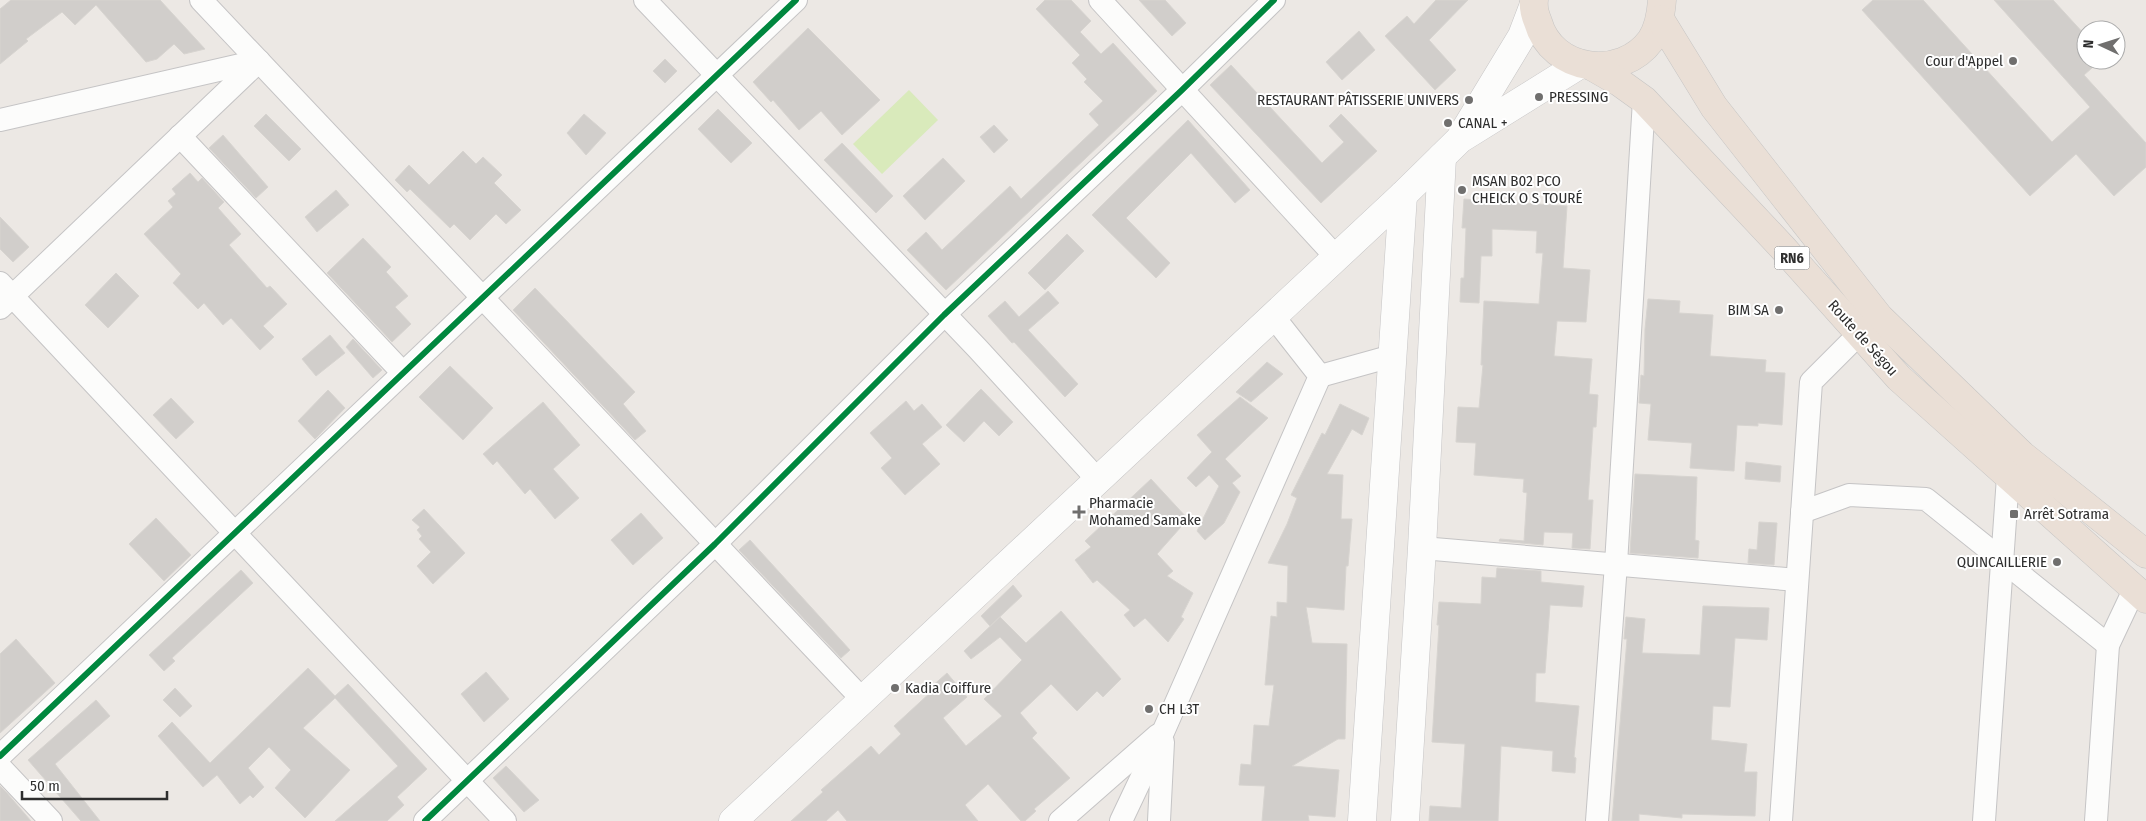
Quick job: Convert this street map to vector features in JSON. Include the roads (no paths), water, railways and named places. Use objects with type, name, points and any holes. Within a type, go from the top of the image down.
[{"type":"highway","name":"Route de Ségou","points":[[1534,4],[1540,32],[1556,52],[1619,82],[1644,100],[1782,247],[1899,378],[2140,595]]},
{"type":"highway","name":"Route de Ségou","points":[[1586,66],[1615,65],[1635,56],[1651,40],[1661,10]]},
{"type":"highway","name":"Route de Ségou","points":[[1661,10],[1714,107],[1879,317],[2022,455],[2146,554]]},
{"type":"main road","points":[[1405,821],[1422,548],[1451,148],[1522,36],[1534,4]]},
{"type":"main road","points":[[733,821],[1274,316],[1451,148],[1586,66]]},
{"type":"main road","points":[[1362,821],[1403,195]]},
{"type":"street","points":[[201,0],[863,700]]},
{"type":"street","points":[[645,0],[978,349],[1098,480]]},
{"type":"street","points":[[0,756],[796,0]]},
{"type":"street","points":[[1100,0],[1336,257]]},
{"type":"street","points":[[425,821],[715,544],[944,315],[1182,90],[1274,0]]},
{"type":"street","points":[[0,120],[259,61]]},
{"type":"street","points":[[259,61],[180,136],[4,296],[235,533],[505,821]]},
{"type":"street","points":[[1597,821],[1616,564],[1644,100]]},
{"type":"street","points":[[180,136],[403,373]]},
{"type":"street","points":[[1274,316],[1320,376]]},
{"type":"street","points":[[1781,821],[1811,382],[1859,334]]},
{"type":"street","points":[[1320,376],[1392,356]]},
{"type":"street","points":[[1121,821],[1164,730],[1320,376]]},
{"type":"street","points":[[1984,821],[2008,477]]},
{"type":"street","points":[[1802,512],[1849,494],[1926,499],[2002,558],[2108,645]]},
{"type":"street","points":[[1422,548],[1798,580]]},
{"type":"street","points":[[2096,821],[2108,645],[2140,595]]},
{"type":"street","points":[[1060,821],[1164,730]]},
{"type":"street","points":[[1159,821],[1164,730]]},
{"type":"street","points":[[0,767],[51,821]]},
{"type":"place","name":"Cour d'Appel","points":[[2013,61]]},
{"type":"place","name":"PRESSING","points":[[1539,97]]},
{"type":"place","name":"RESTAURANT PÂTISSERIE UNIVERS","points":[[1469,100]]},
{"type":"place","name":"CANAL +","points":[[1448,123]]},
{"type":"place","name":"MSAN B02 PCO CHEICK O S TOURÉ","points":[[1462,190]]},
{"type":"place","name":"BIM SA","points":[[1779,310]]},
{"type":"place","name":"Pharmacie Mohamed Samake","points":[[1079,512]]},
{"type":"place","name":"Arrêt Sotrama","points":[[2014,514]]},
{"type":"place","name":"QUINCAILLERIE","points":[[2057,562]]},
{"type":"place","name":"Kadia Coiffure","points":[[895,688]]},
{"type":"place","name":"CH L3T","points":[[1149,709]]}]
